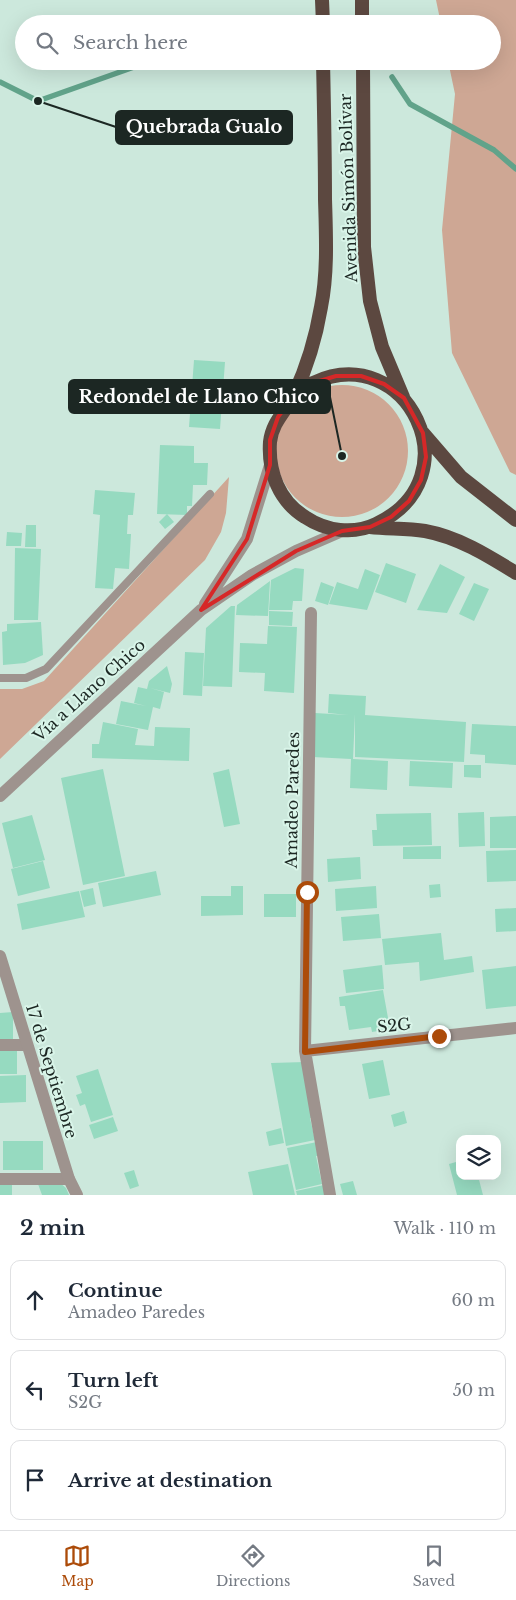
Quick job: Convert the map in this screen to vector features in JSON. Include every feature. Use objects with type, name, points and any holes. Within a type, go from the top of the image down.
[{"type":"highway","points":[[322,0],[323,15]]},
{"type":"highway","points":[[362,0],[362,15]]},
{"type":"highway","name":"Avenida Simón Bolívar","points":[[293,397],[310,355],[322,306],[326,250],[323,70]]},
{"type":"highway","name":"Avenida Simón Bolívar","points":[[363,70],[364,247],[370,301],[382,347],[404,398]]},
{"type":"highway","points":[[370,527],[391,517],[409,501],[421,480],[426,456],[424,433],[416,414],[404,398],[384,384],[361,376],[336,376],[313,383],[293,397],[278,417],[270,440],[270,465],[278,490],[294,510],[317,525],[342,531],[370,527],[424,531],[450,538],[482,552],[516,572]]},
{"type":"highway","points":[[424,433],[461,476],[516,520]]},
{"type":"street","name":"Vía a Llano Chico","points":[[201,610],[247,539],[270,465]]},
{"type":"street","name":"Vía a Llano Chico","points":[[0,796],[41,756],[201,610],[252,575],[296,551],[342,531]]},
{"type":"street","name":"Amadeo Paredes","points":[[311,613],[305,1052],[330,1195]]},
{"type":"street","name":"17 de Septiembre","points":[[0,956],[69,1179],[77,1195]]},
{"type":"street","name":"S2G","points":[[305,1052],[516,1028]]},
{"type":"street","points":[[0,1045],[26,1045]]},
{"type":"street","points":[[0,1179],[69,1179]]},
{"type":"lane","points":[[0,678],[26,678],[46,669],[210,494]]},
{"type":"highlighted area","points":[[336,376],[361,376],[384,384],[404,398],[423,433],[426,457],[421,480],[409,501],[391,517],[370,527],[342,531],[296,551],[201,610],[247,539],[270,465],[270,440],[278,417],[293,397],[313,383]]},
{"type":"shaded area","points":[[436,0],[516,0],[516,475],[510,472],[452,353],[442,230],[455,94],[450,70],[501,70],[501,15],[439,15]]},
{"type":"shaded area","points":[[342,385],[367,390],[378,396],[388,405],[397,415],[403,426],[408,451],[403,476],[397,487],[388,497],[378,506],[367,512],[342,517],[317,512],[306,506],[296,497],[287,487],[281,476],[276,451],[281,426],[287,415],[296,405],[306,396],[317,390]]},
{"type":"shaded area","points":[[229,477],[226,513],[221,532],[205,560],[0,759],[0,689],[22,689],[44,681]]},
{"type":"building","points":[[194,360],[225,362],[220,429],[189,427]]},
{"type":"building","points":[[160,445],[194,446],[194,463],[208,463],[207,485],[193,485],[192,506],[187,506],[187,515],[157,514]]},
{"type":"building","points":[[95,490],[135,493],[133,515],[128,515],[127,534],[131,534],[129,569],[115,568],[113,589],[95,588],[100,515],[93,514]]},
{"type":"building","points":[[167,514],[174,522],[165,529],[159,522]]},
{"type":"building","points":[[26,525],[36,525],[36,547],[25,547]]},
{"type":"building","points":[[7,532],[22,533],[21,546],[6,546]]},
{"type":"building","points":[[15,548],[41,549],[38,620],[14,620]]},
{"type":"building","points":[[386,563],[416,574],[406,603],[375,592]]},
{"type":"building","points":[[440,564],[465,577],[447,613],[417,610]]},
{"type":"building","points":[[295,568],[304,569],[302,601],[293,601],[292,610],[269,610],[271,580]]},
{"type":"building","points":[[365,569],[380,575],[367,610],[329,604],[337,582],[358,589]]},
{"type":"building","points":[[270,581],[268,616],[236,615],[237,605]]},
{"type":"building","points":[[321,582],[334,587],[328,605],[315,601]]},
{"type":"building","points":[[474,583],[489,589],[474,621],[459,614]]},
{"type":"building","points":[[231,606],[235,606],[232,687],[203,686],[206,628]]},
{"type":"building","points":[[269,611],[293,612],[292,626],[269,625]]},
{"type":"building","points":[[41,622],[43,655],[25,663],[3,665],[2,632],[7,631],[7,624]]},
{"type":"building","points":[[268,626],[297,627],[294,693],[264,691],[265,673],[239,672],[240,643],[267,644]]},
{"type":"building","points":[[185,652],[204,653],[202,696],[183,695]]},
{"type":"building","points":[[167,666],[172,684],[170,693],[150,688],[164,692],[160,709],[153,707],[148,730],[116,724],[121,701],[146,706],[134,703],[138,687],[147,689],[149,681]]},
{"type":"building","points":[[329,694],[366,696],[365,715],[466,722],[464,762],[355,757],[355,714],[353,759],[388,761],[387,790],[350,788],[351,759],[313,757],[315,713],[348,715],[328,713]]},
{"type":"building","points":[[103,722],[138,729],[135,745],[154,746],[155,727],[190,728],[189,761],[92,758],[92,744],[99,744]]},
{"type":"building","points":[[472,724],[516,726],[516,765],[485,763],[485,755],[470,754]]},
{"type":"building","points":[[410,761],[453,763],[452,788],[409,786]]},
{"type":"building","points":[[464,765],[481,765],[481,778],[464,777]]},
{"type":"building","points":[[103,769],[125,876],[83,885],[61,778]]},
{"type":"building","points":[[229,769],[240,824],[224,827],[213,773]]},
{"type":"building","points":[[484,812],[485,846],[459,847],[458,813]]},
{"type":"building","points":[[431,813],[432,845],[373,846],[372,830],[377,830],[376,814]]},
{"type":"building","points":[[32,815],[45,860],[13,868],[2,823]]},
{"type":"building","points":[[516,816],[516,848],[490,848],[490,817]]},
{"type":"building","points":[[441,846],[441,859],[403,859],[403,847]]},
{"type":"building","points":[[516,850],[516,881],[487,882],[486,851]]},
{"type":"building","points":[[360,857],[361,879],[328,882],[327,859]]},
{"type":"building","points":[[43,861],[50,888],[18,896],[11,869]]},
{"type":"building","points":[[156,871],[161,895],[103,907],[98,883]]},
{"type":"building","points":[[440,884],[441,897],[430,898],[429,885]]},
{"type":"building","points":[[231,886],[243,886],[243,915],[201,916],[201,896],[231,896]]},
{"type":"building","points":[[376,886],[377,908],[336,911],[335,889]]},
{"type":"building","points":[[93,888],[96,904],[84,907],[80,891]]},
{"type":"building","points":[[79,891],[85,917],[22,930],[17,904]]},
{"type":"building","points":[[264,894],[296,894],[296,917],[264,917]]},
{"type":"building","points":[[516,908],[516,931],[496,932],[495,909]]},
{"type":"building","points":[[379,914],[381,938],[343,941],[341,917]]},
{"type":"building","points":[[441,933],[444,960],[472,956],[474,972],[420,981],[419,962],[385,965],[382,939]]},
{"type":"building","points":[[382,965],[384,989],[346,993],[343,970]]},
{"type":"building","points":[[516,966],[516,1006],[486,1009],[482,970]]},
{"type":"building","points":[[383,990],[390,1029],[372,1032],[371,1027],[349,1030],[345,1006],[340,1006],[339,997]]},
{"type":"building","points":[[13,1012],[13,1041],[0,1041],[0,1013]]},
{"type":"building","points":[[17,1046],[17,1074],[0,1074],[0,1047]]},
{"type":"building","points":[[383,1060],[390,1095],[369,1099],[362,1064]]},
{"type":"building","points":[[305,1062],[316,1117],[310,1118],[315,1140],[286,1146],[271,1063]]},
{"type":"building","points":[[98,1069],[113,1115],[91,1122],[85,1104],[80,1106],[76,1095],[82,1093],[76,1076]]},
{"type":"building","points":[[26,1075],[26,1102],[0,1103],[0,1076]]},
{"type":"building","points":[[404,1111],[407,1123],[394,1127],[391,1115]]},
{"type":"building","points":[[113,1117],[118,1131],[94,1139],[89,1125]]},
{"type":"building","points":[[281,1128],[284,1143],[269,1146],[266,1132]]},
{"type":"building","points":[[3,1141],[43,1141],[43,1170],[3,1170]]},
{"type":"building","points":[[317,1142],[320,1156],[316,1156],[322,1184],[296,1190],[287,1148]]},
{"type":"building","points":[[456,1162],[456,1180],[479,1180],[483,1195],[457,1195],[449,1164]]},
{"type":"building","points":[[288,1164],[295,1195],[253,1195],[248,1172]]},
{"type":"building","points":[[134,1170],[139,1186],[130,1189],[124,1173]]},
{"type":"building","points":[[353,1181],[357,1195],[343,1195],[340,1184]]},
{"type":"building","points":[[0,1182],[12,1182],[12,1195],[0,1195]]},
{"type":"building","points":[[59,1182],[66,1188],[69,1195],[42,1195],[38,1184]]},
{"type":"building","points":[[324,1185],[326,1195],[297,1195],[296,1191]]},
{"type":"waterway","points":[[0,82],[38,101],[126,70]]},
{"type":"waterway","points":[[392,77],[410,104],[494,150],[516,169]]},
{"type":"place","name":"Quebrada Gualo","points":[[38,101]]},
{"type":"place","name":"Redondel de Llano Chico","points":[[342,456]]},
{"type":"route","points":[[307,892],[305,1052],[439,1036]]}]
